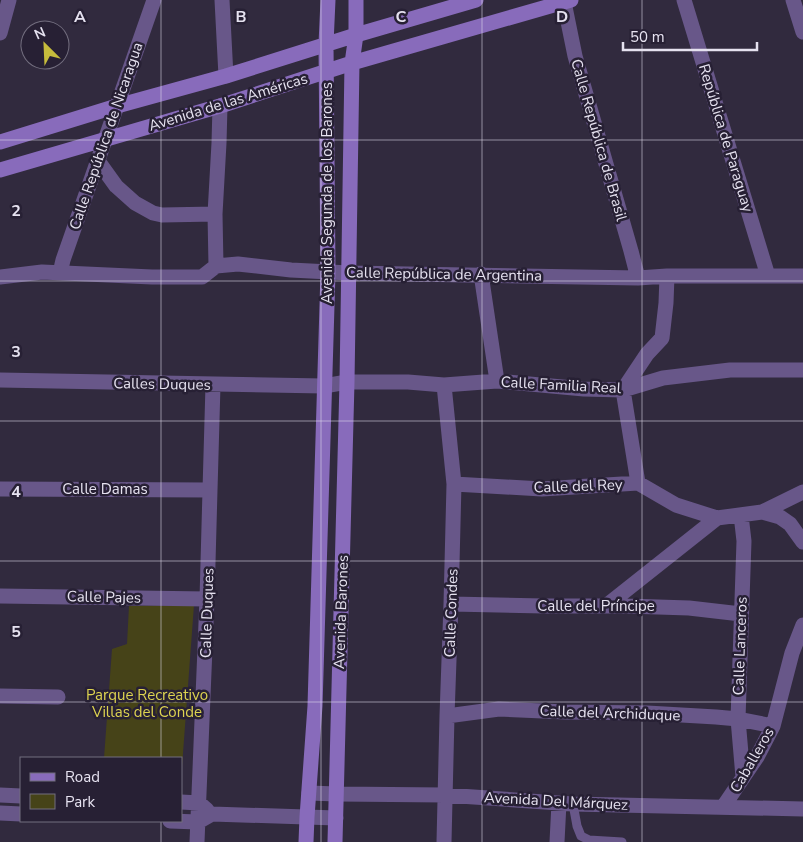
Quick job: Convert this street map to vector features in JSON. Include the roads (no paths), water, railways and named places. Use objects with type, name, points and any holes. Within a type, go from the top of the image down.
[{"type":"main road","name":"Avenida Segunda de los Barones","points":[[324,386],[328,272],[326,44],[328,0]]},
{"type":"main road","name":"Avenida Segunda de los Barones","points":[[347,382],[352,63],[356,35],[356,0]]},
{"type":"main road","name":"Avenida de las Américas","points":[[0,142],[476,0]]},
{"type":"main road","name":"Avenida de las Américas","points":[[0,170],[220,106],[352,63],[568,1]]},
{"type":"main road","name":"Avenida Barones","points":[[335,842],[347,382]]},
{"type":"main road","name":"Avenida Barones","points":[[306,842],[306,817],[315,706],[324,386]]},
{"type":"street","points":[[0,33],[9,0]]},
{"type":"street","name":"Calle República de Nicaragua","points":[[60,273],[89,184],[154,0]]},
{"type":"street","points":[[222,0],[226,76]]},
{"type":"street","name":"República de Paraguay","points":[[684,0],[768,276]]},
{"type":"street","points":[[793,0],[803,32]]},
{"type":"street","name":"Calle República de Brasil","points":[[568,1],[575,56],[638,278]]},
{"type":"street","points":[[216,266],[215,214],[220,106]]},
{"type":"street","points":[[98,161],[116,186],[135,203],[153,213],[215,214]]},
{"type":"street","name":"Calle República de Argentina","points":[[0,277],[42,272],[202,277],[216,266],[238,264],[291,270],[349,273],[638,278],[667,276],[803,276]]},
{"type":"street","points":[[481,274],[497,381]]},
{"type":"street","points":[[638,483],[623,390],[647,354],[662,338],[667,276]]},
{"type":"street","name":"Calle Familia Real","points":[[347,382],[408,382],[444,385],[497,381],[584,389],[623,390],[663,378],[730,370],[803,370]]},
{"type":"street","name":"Calles Duques","points":[[0,380],[324,386],[347,382]]},
{"type":"street","name":"Calle Duques","points":[[197,842],[208,599],[213,385]]},
{"type":"street","name":"Calle Condes","points":[[444,385],[454,484],[444,842]]},
{"type":"street","name":"Calle del Rey","points":[[454,484],[542,489],[638,483],[676,505],[717,518],[762,512],[780,517],[790,524],[803,542]]},
{"type":"street","name":"Calle Damas","points":[[0,488],[210,490]]},
{"type":"street","points":[[762,512],[803,492]]},
{"type":"street","name":"Calle Lanceros","points":[[741,515],[744,542],[738,719],[743,778]]},
{"type":"street","points":[[606,606],[717,518]]},
{"type":"street","points":[[803,538],[803,549]]},
{"type":"street","name":"Calle Pajes","points":[[0,596],[208,599]]},
{"type":"street","name":"Calle del Príncipe","points":[[451,604],[689,608],[741,614]]},
{"type":"street","name":"Caballeros","points":[[723,807],[757,756],[772,726],[792,653],[803,625]]},
{"type":"street","points":[[0,696],[58,697]]},
{"type":"street","name":"Calle del Archiduque","points":[[447,716],[499,709],[647,713],[738,719],[772,726]]},
{"type":"street","name":"Avenida Del Márquez","points":[[309,792],[445,795],[566,803],[803,809]]},
{"type":"street","points":[[0,795],[20,796]]},
{"type":"street","points":[[182,802],[199,803],[212,814]]},
{"type":"street","points":[[557,842],[566,803]]},
{"type":"street","points":[[0,813],[20,814]]},
{"type":"street","points":[[182,821],[198,822],[212,814],[336,818]]},
{"type":"lane","points":[[566,803],[580,836],[589,840],[622,842]]},
{"type":"park label","name":"Parque Recreativo Villas del Conde","points":[[147,704]]}]
